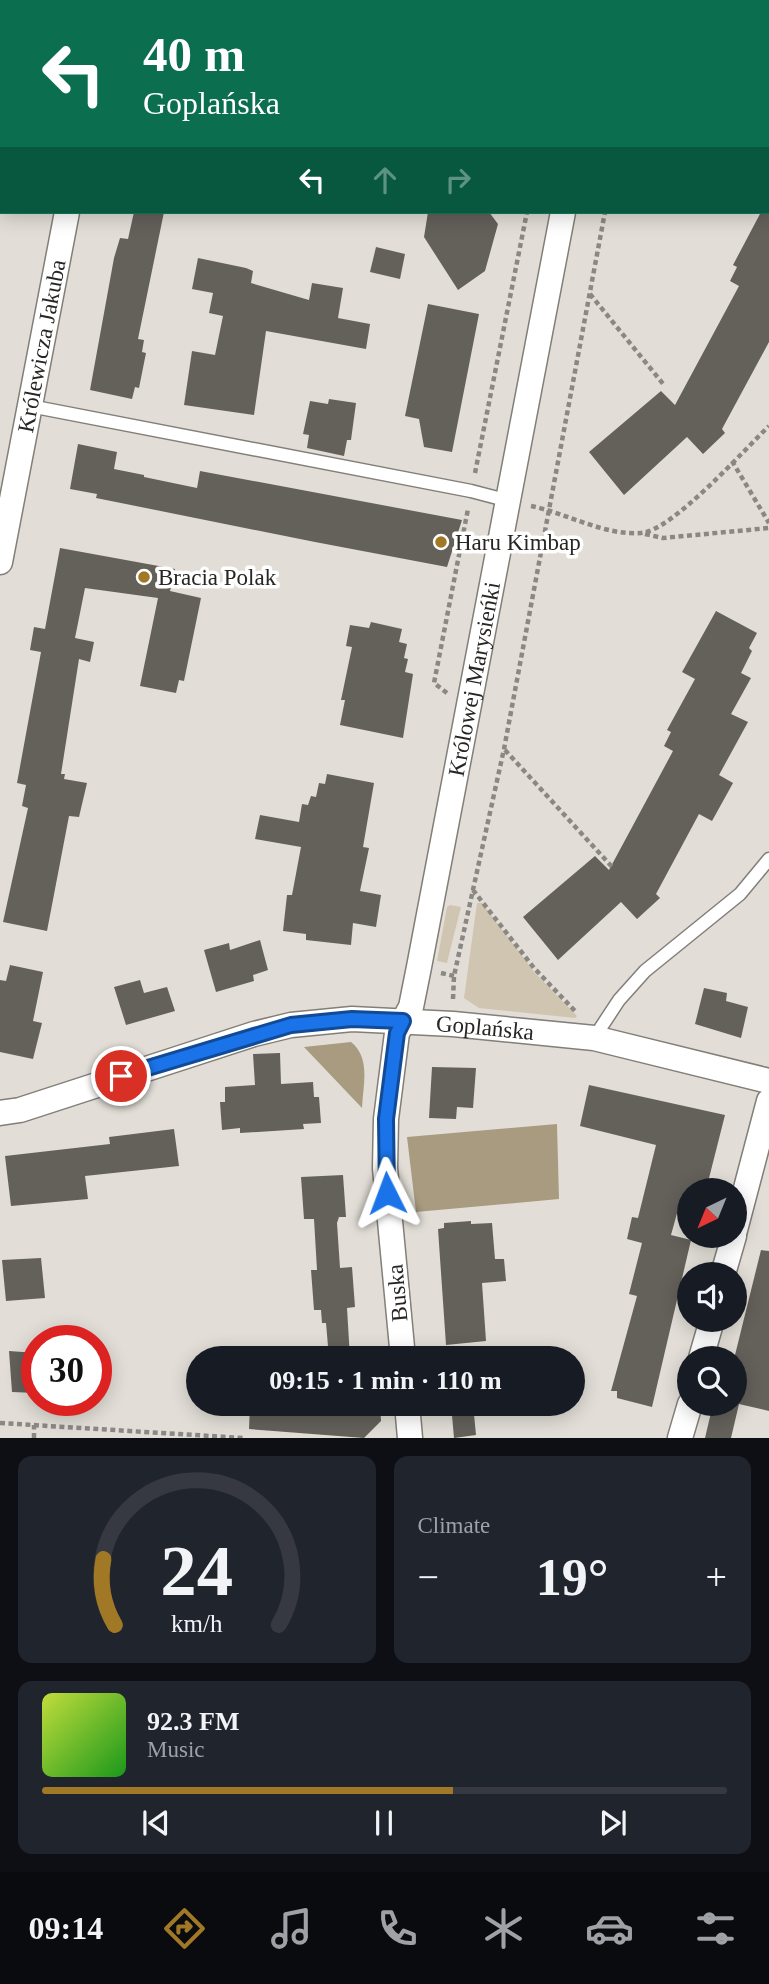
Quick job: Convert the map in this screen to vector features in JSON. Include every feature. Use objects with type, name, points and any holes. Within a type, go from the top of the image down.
[{"type":"street","name":"Królewicza Jakuba","points":[[0,562],[66,214]]},
{"type":"street","name":"Królowej Marysieńki","points":[[403,1021],[411,1007],[419,967],[563,214]]},
{"type":"street","name":"Goplańska","points":[[0,1113],[291,1025],[352,1019],[453,1024],[594,1038],[769,1081]]},
{"type":"street","name":"Buska","points":[[402,1346],[385,1168],[391,1076],[397,1033],[403,1021]]},
{"type":"street","points":[[747,1184],[769,1101]]},
{"type":"street","points":[[408,1416],[410,1438]]},
{"type":"street","points":[[681,1438],[687,1416]]},
{"type":"lane","points":[[30,406],[471,491],[509,501]]},
{"type":"lane","points":[[594,1038],[619,1000],[645,971],[740,894],[769,859]]},
{"type":"path","points":[[450,695],[434,684],[527,214]]},
{"type":"path","points":[[453,1024],[454,976],[504,749],[605,214]]},
{"type":"path","points":[[590,294],[664,385]]},
{"type":"path","points":[[643,533],[671,519],[769,426]]},
{"type":"path","points":[[509,501],[549,509],[608,529],[663,538],[769,526],[732,461]]},
{"type":"path","points":[[504,749],[614,869]]},
{"type":"path","points":[[473,890],[534,968],[577,1013]]},
{"type":"path","points":[[0,1423],[243,1438]]},
{"type":"path","points":[[34,1425],[34,1438]]},
{"type":"shaded area","points":[[477,903],[482,903],[535,973],[577,1016],[575,1018],[479,1008],[464,998]]},
{"type":"shaded area","points":[[447,907],[461,907],[447,963],[437,961]]},
{"type":"shaded area","points":[[351,1042],[357,1048],[364,1064],[362,1108],[304,1047]]},
{"type":"shaded area","points":[[557,1124],[559,1199],[416,1212],[407,1137]]},
{"type":"building","points":[[134,214],[164,214],[138,339],[144,340],[142,352],[146,353],[139,388],[135,387],[132,399],[90,390],[114,258],[120,238],[128,239]]},
{"type":"building","points":[[428,214],[490,214],[498,224],[485,271],[458,290],[424,237]]},
{"type":"building","points":[[760,214],[769,214],[769,342],[722,429],[725,433],[703,454],[687,437],[624,495],[589,452],[661,391],[675,405],[739,286],[730,281],[737,267],[733,265]]},
{"type":"building","points":[[376,247],[405,254],[400,279],[370,272]]},
{"type":"building","points":[[198,258],[246,268],[253,271],[251,283],[309,300],[312,283],[343,288],[338,318],[370,324],[366,349],[266,331],[254,415],[184,405],[192,351],[215,355],[223,316],[209,313],[213,293],[192,289]]},
{"type":"building","points":[[428,304],[479,314],[452,452],[424,447],[419,419],[405,416]]},
{"type":"building","points":[[329,399],[356,403],[351,440],[347,440],[344,456],[307,448],[309,435],[303,434],[310,401],[328,404]]},
{"type":"building","points":[[78,444],[117,452],[114,469],[197,488],[200,471],[462,520],[447,567],[315,542],[96,498],[97,494],[70,489]]},
{"type":"building","points":[[60,548],[175,569],[170,591],[201,598],[184,681],[179,680],[176,693],[140,686],[158,598],[85,588],[75,638],[94,642],[90,662],[79,659],[61,774],[65,774],[64,779],[87,783],[79,817],[69,816],[47,931],[3,922],[28,808],[22,806],[26,785],[17,783],[41,652],[30,650],[34,627],[45,629]]},
{"type":"building","points":[[716,611],[757,633],[741,673],[751,678],[731,714],[748,722],[719,775],[733,783],[712,821],[699,814],[656,894],[660,898],[637,919],[621,902],[558,960],[523,917],[595,856],[609,870],[673,751],[664,746],[671,732],[667,730],[695,679],[682,672]]},
{"type":"building","points":[[371,622],[402,629],[399,642],[407,644],[405,672],[413,674],[403,738],[340,725],[345,700],[341,700],[352,647],[346,646],[350,625],[369,628]]},
{"type":"building","points":[[327,774],[374,783],[363,847],[369,848],[360,891],[381,895],[376,927],[353,923],[351,945],[306,940],[306,934],[283,931],[287,895],[292,895],[301,847],[255,839],[260,815],[299,822],[302,804],[308,805],[311,796],[316,797],[319,783],[325,784]]},
{"type":"building","points":[[260,940],[268,970],[253,975],[254,981],[216,992],[204,950],[229,943],[230,950]]},
{"type":"building","points":[[10,965],[43,972],[33,1021],[42,1023],[33,1059],[0,1052],[0,980],[6,981]]},
{"type":"building","points":[[140,980],[144,993],[167,987],[175,1011],[126,1025],[114,987]]},
{"type":"building","points":[[704,988],[727,993],[726,1001],[748,1007],[741,1038],[695,1024]]},
{"type":"building","points":[[280,1053],[281,1084],[313,1082],[314,1097],[319,1097],[321,1123],[303,1124],[304,1129],[240,1133],[240,1128],[222,1130],[220,1102],[225,1102],[225,1087],[255,1085],[253,1054]]},
{"type":"building","points":[[432,1067],[476,1068],[473,1108],[457,1107],[456,1119],[429,1118]]},
{"type":"building","points":[[589,1085],[725,1115],[709,1178],[677,1178],[677,1213],[671,1235],[677,1236],[677,1248],[689,1248],[686,1262],[677,1262],[677,1300],[652,1407],[617,1398],[617,1391],[611,1391],[637,1296],[629,1294],[642,1243],[627,1239],[632,1217],[638,1218],[656,1145],[580,1126]]},
{"type":"building","points":[[174,1129],[179,1166],[85,1176],[88,1199],[11,1206],[5,1156],[110,1144],[109,1137]]},
{"type":"building","points":[[343,1175],[346,1217],[339,1217],[337,1223],[340,1268],[352,1267],[355,1307],[347,1308],[349,1346],[328,1346],[326,1323],[322,1323],[321,1310],[314,1310],[311,1270],[317,1270],[314,1219],[304,1219],[301,1177]]},
{"type":"building","points":[[471,1221],[471,1224],[492,1223],[495,1259],[504,1259],[506,1281],[482,1283],[486,1341],[446,1345],[438,1229],[444,1228],[444,1223]]},
{"type":"building","points":[[761,1250],[769,1251],[769,1411],[747,1406],[747,1346],[737,1346],[741,1332],[747,1332],[747,1307]]},
{"type":"building","points":[[41,1258],[45,1298],[6,1301],[2,1260]]},
{"type":"building","points":[[9,1351],[21,1352],[21,1392],[12,1392]]},
{"type":"building","points":[[250,1416],[381,1416],[381,1421],[364,1438],[249,1429]]},
{"type":"building","points":[[452,1416],[474,1416],[476,1435],[454,1438]]},
{"type":"building","points":[[710,1416],[736,1416],[731,1438],[705,1438]]},
{"type":"place","name":"Haru Kimbap","points":[[441,542]]},
{"type":"place","name":"Bracia Polak","points":[[144,577]]},
{"type":"route","points":[[121,1076],[222,1043],[291,1025],[352,1019],[403,1021],[397,1033],[386,1119],[387,1193]]}]
